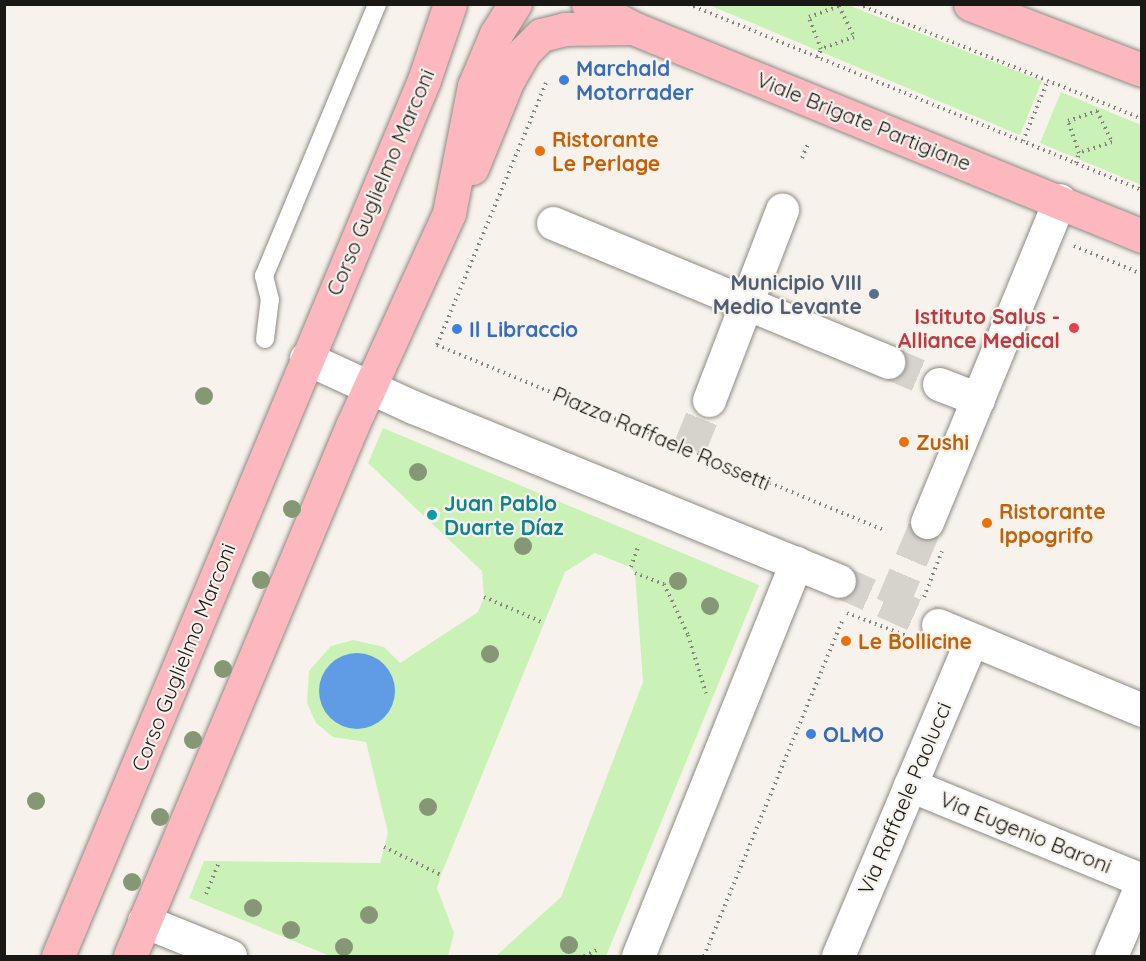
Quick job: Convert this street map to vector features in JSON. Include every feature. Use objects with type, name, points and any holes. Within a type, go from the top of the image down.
[{"type":"main road","name":"Corso Guglielmo Marconi","points":[[58,957],[306,358],[424,80],[450,4]]},
{"type":"main road","points":[[449,213],[474,86],[496,34],[515,4]]},
{"type":"main road","name":"Viale Brigate Partigiane","points":[[588,4],[633,28],[1060,200],[1142,236]]},
{"type":"main road","points":[[972,5],[1142,70]]},
{"type":"main road","points":[[130,957],[370,386],[449,213],[482,149],[508,80],[524,52],[541,34],[565,29],[633,28]]},
{"type":"street","points":[[927,522],[1060,200]]},
{"type":"street","points":[[709,400],[782,210]]},
{"type":"street","points":[[553,223],[888,362]]},
{"type":"street","points":[[306,358],[840,581]]},
{"type":"street","points":[[939,384],[978,399]]},
{"type":"street","points":[[638,957],[796,562]]},
{"type":"street","points":[[938,625],[1142,710]]},
{"type":"street","name":"Via Raffaele Paolucci","points":[[838,957],[971,640]]},
{"type":"street","name":"Via Eugenio Baroni","points":[[910,785],[1142,882]]},
{"type":"street","points":[[1111,957],[1142,882]]},
{"type":"street","points":[[144,921],[230,957]]},
{"type":"lane","points":[[265,339],[270,300],[264,276],[377,4]]},
{"type":"path","points":[[688,4],[1142,190]]},
{"type":"path","points":[[858,4],[1142,118]]},
{"type":"path","points":[[818,57],[821,49],[809,17],[839,5],[854,37],[821,49]]},
{"type":"path","name":"Piazza Raffaele Rossetti","points":[[547,79],[437,345],[886,531]]},
{"type":"path","points":[[1023,141],[1048,80]]},
{"type":"path","points":[[1079,153],[1112,142],[1097,111],[1100,102]]},
{"type":"path","points":[[1076,163],[1079,153],[1068,121],[1097,111]]},
{"type":"path","points":[[802,158],[808,144]]},
{"type":"path","points":[[1046,235],[1142,274]]},
{"type":"path","points":[[630,567],[639,544]]},
{"type":"path","points":[[635,573],[664,584],[688,635],[706,693]]},
{"type":"path","points":[[484,597],[544,623]]},
{"type":"path","points":[[704,957],[843,619]]},
{"type":"path","points":[[384,847],[441,875]]},
{"type":"path","points":[[206,894],[219,861]]},
{"type":"path","points":[[584,957],[599,949]]},
{"type":"green space","points":[[709,5],[848,5],[1042,81],[1020,135]]},
{"type":"green space","points":[[1061,92],[1141,125],[1141,185],[1040,143]]},
{"type":"green space","points":[[383,428],[759,585],[606,956],[496,956],[561,897],[643,682],[635,573],[630,567],[595,553],[565,572],[441,875],[437,888],[454,933],[448,956],[330,956],[189,898],[204,861],[380,863],[388,833],[366,742],[333,737],[316,723],[307,703],[309,671],[331,646],[353,640],[384,647],[400,663],[478,612],[484,597],[482,571],[368,463]]},
{"type":"water","points":[[357,653],[372,656],[384,664],[392,676],[395,691],[392,706],[384,718],[372,726],[357,729],[342,726],[330,718],[322,706],[319,691],[322,676],[330,664],[342,656]]},
{"type":"tunnel","points":[[888,362],[939,384]]},
{"type":"tunnel","points":[[689,449],[709,400]]},
{"type":"tunnel","points":[[892,605],[927,522]]},
{"type":"tunnel","points":[[839,581],[938,625]]},
{"type":"place","name":"Marchald Motorrader","points":[[564,80]]},
{"type":"place","name":"Ristorante Le Perlage","points":[[540,151]]},
{"type":"place","name":"Municipio VIII Medio Levante","points":[[874,294]]},
{"type":"place","name":"Istituto Salus - Alliance Medical","points":[[1074,328]]},
{"type":"place","name":"Il Libraccio","points":[[457,329]]},
{"type":"place","name":"Zushi","points":[[904,442]]},
{"type":"place","name":"Juan Pablo Duarte Díaz","points":[[432,515]]},
{"type":"place","name":"Ristorante Ippogrifo","points":[[987,523]]},
{"type":"place","name":"Le Bollicine","points":[[846,641]]},
{"type":"place","name":"OLMO","points":[[811,734]]}]
